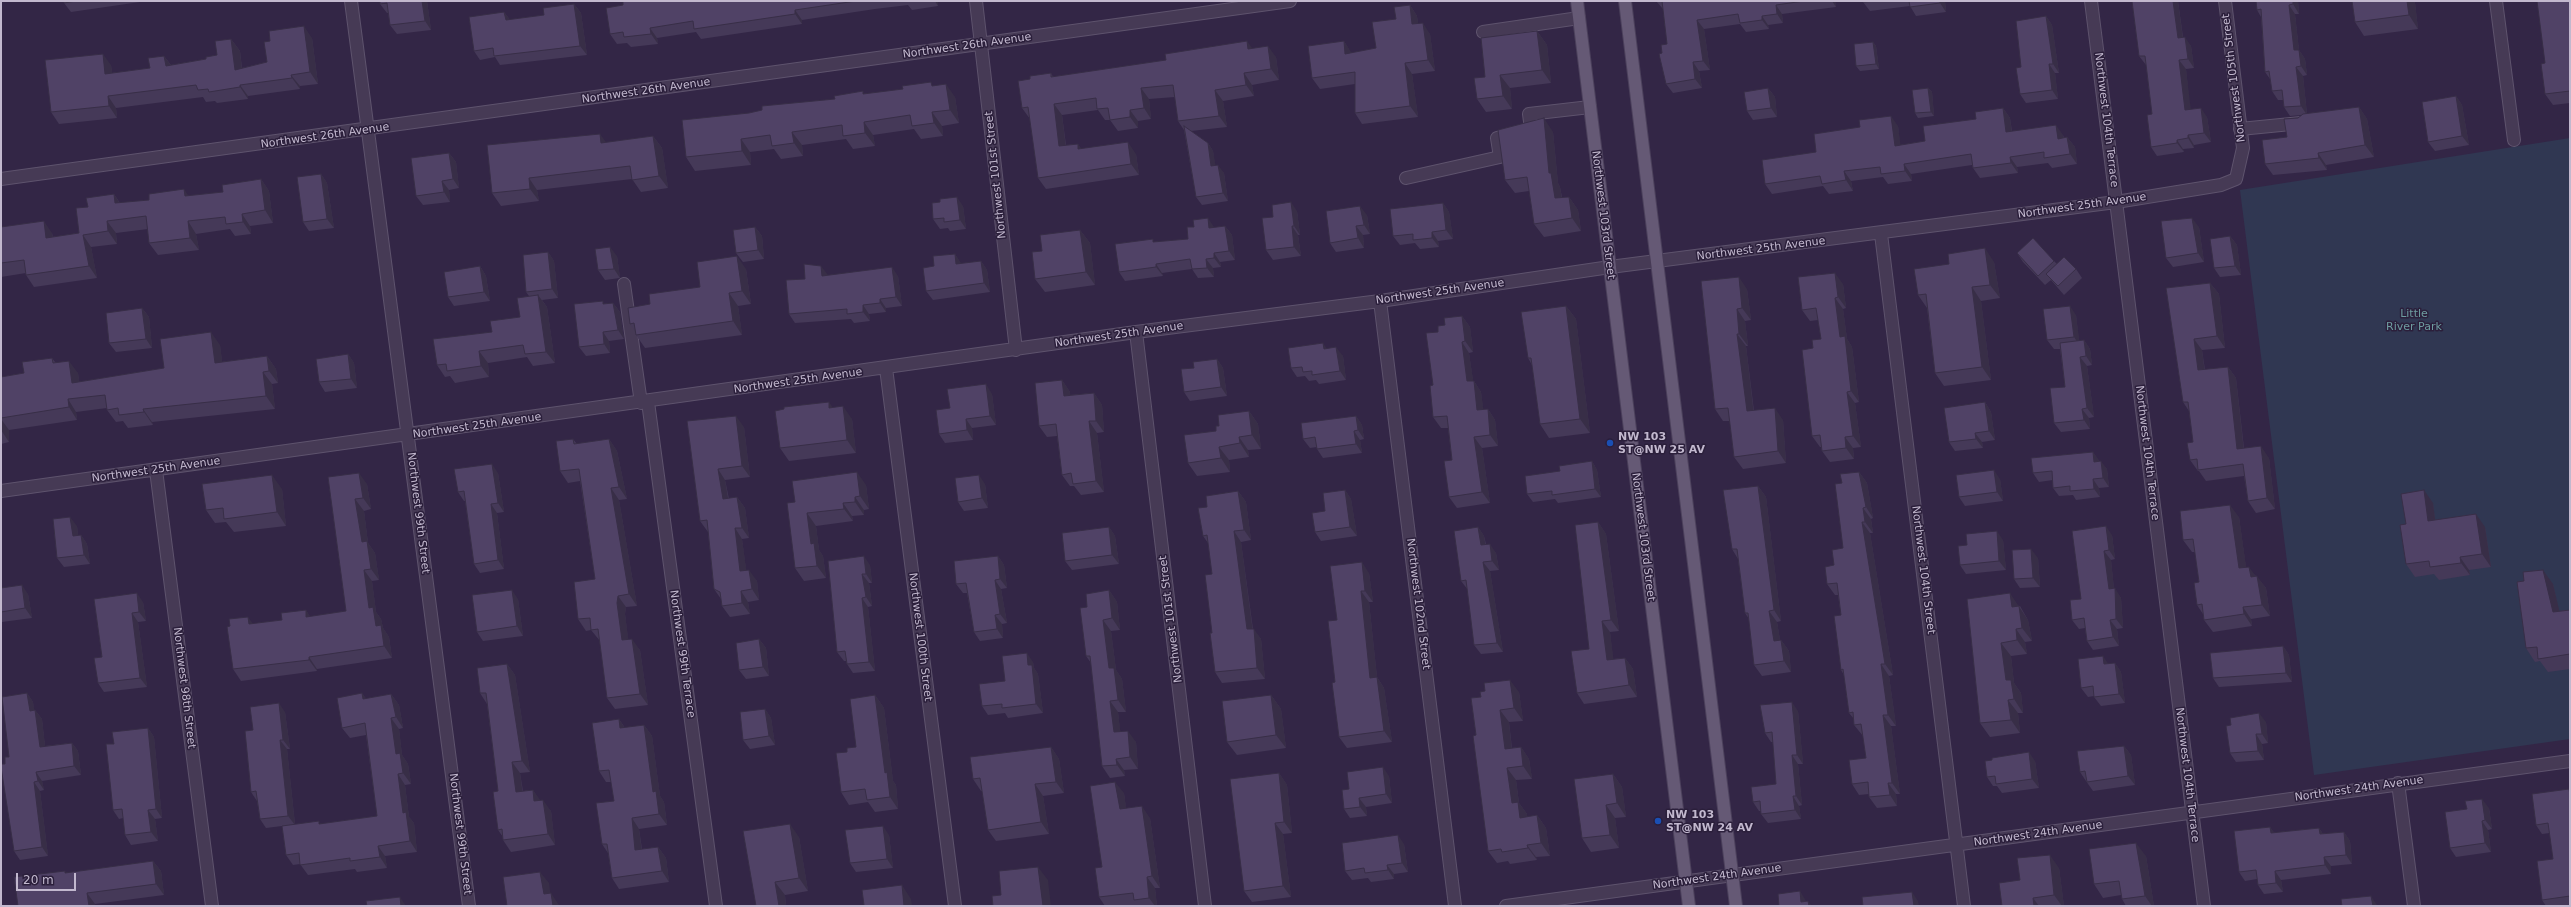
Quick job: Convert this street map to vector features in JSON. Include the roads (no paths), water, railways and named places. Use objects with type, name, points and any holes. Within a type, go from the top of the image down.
[{"type":"main road","name":"Northwest 103rd Street","points":[[1577,1],[1689,906]]},
{"type":"main road","points":[[1625,1],[1736,906]]},
{"type":"street","name":"Northwest 99th Street","points":[[351,1],[469,906]]},
{"type":"street","name":"Northwest 101st Street","points":[[976,1],[1016,350]]},
{"type":"street","name":"Northwest 26th Avenue","points":[[1,179],[368,130],[1290,1]]},
{"type":"street","name":"Northwest 104th Terrace","points":[[2091,1],[2204,906]]},
{"type":"street","name":"Northwest 105th Street","points":[[2224,1],[2243,148],[2236,179]]},
{"type":"street","points":[[2496,1],[2514,140]]},
{"type":"street","points":[[1483,32],[1579,18]]},
{"type":"street","points":[[1406,178],[1500,157],[1497,138],[1531,130],[1529,114],[1590,107]]},
{"type":"street","points":[[2240,129],[2305,122]]},
{"type":"street","name":"Northwest 25th Avenue","points":[[1,491],[645,403],[1136,332],[1380,301],[1610,268],[1881,234],[2116,202],[2221,185],[2236,179]]},
{"type":"street","name":"Northwest 104th Street","points":[[1881,234],[1964,906]]},
{"type":"street","name":"Northwest 99th Terrace","points":[[624,284],[645,403],[716,906]]},
{"type":"street","name":"Northwest 102nd Street","points":[[1380,301],[1455,906]]},
{"type":"street","name":"Northwest 101st Street","points":[[1136,332],[1205,906]]},
{"type":"street","name":"Northwest 100th Street","points":[[886,368],[955,906]]},
{"type":"street","name":"Northwest 98th Street","points":[[156,470],[212,906]]},
{"type":"street","name":"Northwest 24th Avenue","points":[[1506,906],[1686,880],[1957,846],[2192,812],[2570,761]]},
{"type":"street","points":[[2398,784],[2414,906]]},
{"type":"place","name":"NW 103 ST@NW 25 AV","points":[[1610,443]]},
{"type":"place","name":"NW 103 ST@NW 24 AV","points":[[1658,821]]},
{"type":"park label","name":"Little River Park","points":[[2414,320]]}]
